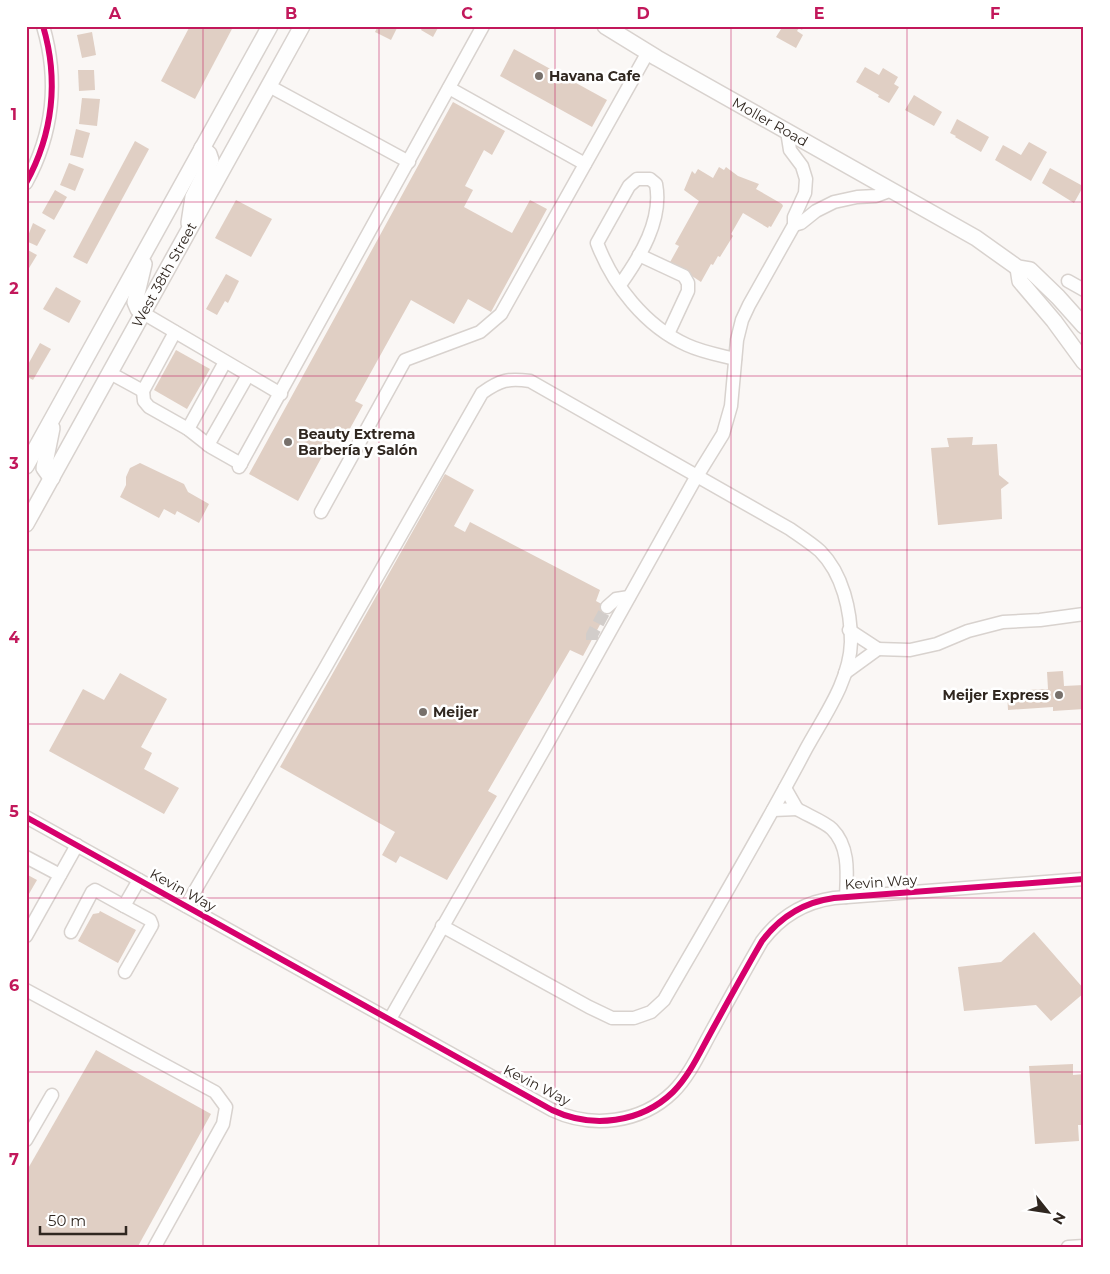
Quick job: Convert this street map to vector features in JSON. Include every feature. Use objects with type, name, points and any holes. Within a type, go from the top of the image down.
[{"type":"main road","name":"West 38th Street","points":[[26,466],[54,419],[270,26]]},
{"type":"main road","name":"West 38th Street","points":[[26,524],[302,26]]},
{"type":"main road","name":"Moller Road","points":[[606,26],[648,52],[976,238],[1018,268],[1030,270],[1084,326]]},
{"type":"main road","points":[[188,232],[193,197],[211,160],[209,154],[202,148]]},
{"type":"main road","points":[[144,313],[138,309],[135,302],[147,248]]},
{"type":"main road","points":[[1018,268],[1020,281],[1046,311],[1084,362]]},
{"type":"main road","points":[[52,478],[46,472],[44,465],[48,456],[54,419]]},
{"type":"street","points":[[26,183],[42,149],[52,108],[51,64],[43,26]]},
{"type":"street","points":[[176,332],[143,391],[144,401],[148,407],[188,429],[240,466],[483,26]]},
{"type":"street","points":[[321,512],[406,360],[480,332],[501,314],[648,52]]},
{"type":"street","points":[[269,86],[409,162]]},
{"type":"street","points":[[449,88],[585,164]]},
{"type":"street","points":[[390,1019],[726,426],[731,406],[739,329],[745,312],[794,225],[794,217],[805,193],[806,179],[802,166],[790,150],[787,131]]},
{"type":"street","points":[[620,285],[636,262],[656,216],[658,196],[656,184],[650,179],[637,179],[629,186],[597,243],[603,259],[627,297],[652,322],[686,345],[735,359]]},
{"type":"street","points":[[794,225],[801,223],[816,211],[834,202],[857,197],[876,196],[892,190]]},
{"type":"street","points":[[639,254],[684,276],[688,283],[688,291],[668,334]]},
{"type":"street","points":[[1068,281],[1084,290]]},
{"type":"street","points":[[144,313],[281,394]]},
{"type":"street","points":[[188,429],[225,362]]},
{"type":"street","points":[[110,373],[143,391]]},
{"type":"street","points":[[208,445],[248,374]]},
{"type":"street","points":[[186,906],[482,393],[496,384],[514,379],[530,381],[790,528],[820,551],[839,577],[848,612],[851,642],[846,673],[773,810],[664,1000],[651,1012],[634,1018],[612,1018],[588,1007],[442,926]]},
{"type":"street","points":[[607,607],[616,599],[629,597]]},
{"type":"street","points":[[850,630],[878,649],[910,650],[937,644],[968,631],[1003,622],[1040,620],[1084,614]]},
{"type":"street","points":[[592,640],[598,653]]},
{"type":"street","points":[[846,673],[878,649]]},
{"type":"street","points":[[785,788],[797,809],[831,828],[843,845],[847,868],[846,897]]},
{"type":"street","points":[[773,810],[797,809]]},
{"type":"street","name":"Kevin Way","points":[[26,817],[558,1112],[589,1120],[610,1120],[632,1116],[665,1098],[687,1075],[762,941],[784,918],[803,907],[829,898],[1084,879]]},
{"type":"street","points":[[26,936],[77,845]]},
{"type":"street","points":[[26,857],[60,875]]},
{"type":"street","points":[[124,906],[139,880]]},
{"type":"street","points":[[71,932],[92,892],[95,890],[150,920],[152,924],[125,972]]},
{"type":"street","points":[[26,990],[215,1092],[226,1107],[223,1124],[154,1248]]},
{"type":"street","points":[[26,1140],[52,1095]]},
{"type":"street","points":[[1068,1247],[1084,1246]]},
{"type":"building","points":[[190,26],[233,27],[195,99],[161,81]]},
{"type":"building","points":[[378,26],[398,26],[391,40],[375,32]]},
{"type":"building","points":[[423,26],[439,26],[433,37],[421,30]]},
{"type":"building","points":[[783,26],[804,26],[802,30],[799,28],[797,31],[803,35],[796,48],[776,37]]},
{"type":"building","points":[[92,32],[96,55],[82,58],[77,35]]},
{"type":"building","points":[[514,49],[607,100],[592,127],[500,76]]},
{"type":"building","points":[[865,67],[879,75],[883,68],[898,77],[894,84],[899,87],[889,103],[856,82]]},
{"type":"building","points":[[78,70],[94,70],[95,90],[79,91]]},
{"type":"building","points":[[914,95],[942,112],[934,126],[905,110]]},
{"type":"building","points":[[82,98],[100,99],[97,126],[79,124]]},
{"type":"building","points":[[453,102],[505,131],[492,155],[484,150],[465,186],[473,190],[464,207],[512,233],[530,200],[547,209],[491,312],[468,299],[454,324],[411,300],[355,401],[363,405],[342,443],[332,438],[298,501],[249,474]]},
{"type":"building","points":[[957,119],[989,137],[981,152],[950,133]]},
{"type":"building","points":[[76,129],[90,133],[83,158],[70,155]]},
{"type":"building","points":[[135,141],[149,149],[87,264],[73,257]]},
{"type":"building","points":[[1029,142],[1047,152],[1031,181],[995,160],[1003,145],[1021,155]]},
{"type":"building","points":[[69,163],[84,169],[75,191],[60,185]]},
{"type":"building","points":[[719,167],[724,170],[726,167],[738,176],[759,184],[756,189],[783,206],[771,227],[769,226],[768,228],[743,213],[731,234],[733,236],[720,257],[718,256],[713,265],[711,264],[701,282],[683,270],[669,264],[679,246],[675,244],[699,201],[684,190],[692,171],[695,174],[698,169],[713,178]]},
{"type":"building","points":[[1050,168],[1081,185],[1084,181],[1084,185],[1074,203],[1042,183]]},
{"type":"building","points":[[55,190],[67,197],[54,220],[42,213]]},
{"type":"building","points":[[236,200],[272,219],[251,257],[215,238]]},
{"type":"building","points":[[33,223],[46,230],[37,246],[26,241]]},
{"type":"building","points":[[26,249],[37,255],[26,273]]},
{"type":"building","points":[[226,274],[239,281],[228,303],[225,301],[217,315],[206,309]]},
{"type":"building","points":[[56,287],[81,301],[69,323],[43,309]]},
{"type":"building","points":[[40,343],[51,349],[33,380],[26,376],[26,368]]},
{"type":"building","points":[[176,350],[210,369],[187,409],[154,390]]},
{"type":"building","points":[[973,437],[972,445],[997,444],[999,475],[1009,483],[1001,489],[1002,519],[938,525],[931,448],[949,447],[947,438]]},
{"type":"building","points":[[140,463],[184,484],[188,492],[209,504],[199,523],[177,511],[175,515],[164,509],[159,518],[120,497],[126,485],[126,477],[130,468]]},
{"type":"building","name":"Meijer","points":[[445,474],[474,490],[454,526],[465,532],[470,522],[600,590],[596,601],[609,608],[583,656],[570,650],[488,791],[497,796],[447,880],[400,856],[396,863],[382,855],[395,832],[280,767]]},
{"type":"building","points":[[1063,671],[1064,686],[1084,685],[1084,709],[1053,711],[1053,707],[1008,710],[1007,691],[1048,689],[1047,672]]},
{"type":"building","points":[[120,673],[167,699],[141,747],[152,753],[144,769],[179,788],[164,814],[49,751],[83,689],[104,700]]},
{"type":"building","points":[[26,874],[37,880],[26,899]]},
{"type":"building","points":[[100,911],[136,930],[118,963],[78,941],[93,914]]},
{"type":"building","points":[[1034,932],[1084,989],[1084,993],[1051,1021],[1036,1005],[964,1011],[958,967],[1001,962]]},
{"type":"building","points":[[96,1050],[211,1114],[137,1248],[26,1248],[26,1172]]},
{"type":"building","points":[[1073,1064],[1073,1075],[1084,1074],[1084,1125],[1078,1125],[1079,1141],[1035,1144],[1029,1066]]},
{"type":"tunnel","points":[[592,640],[592,635],[607,607]]},
{"type":"cycle path","points":[[26,183],[42,145],[51,106],[51,66],[43,26]]},
{"type":"cycle path","points":[[26,817],[552,1110],[583,1120],[599,1121],[616,1120],[646,1111],[673,1092],[693,1064],[762,941],[785,918],[803,907],[834,898],[1084,879]]},
{"type":"place","name":"Havana Cafe","points":[[539,76]]},
{"type":"place","name":"Beauty Extrema Barbería y Salón","points":[[288,442]]},
{"type":"place","name":"Meijer Express","points":[[1059,695]]},
{"type":"place","name":"Meijer","points":[[423,712]]}]
